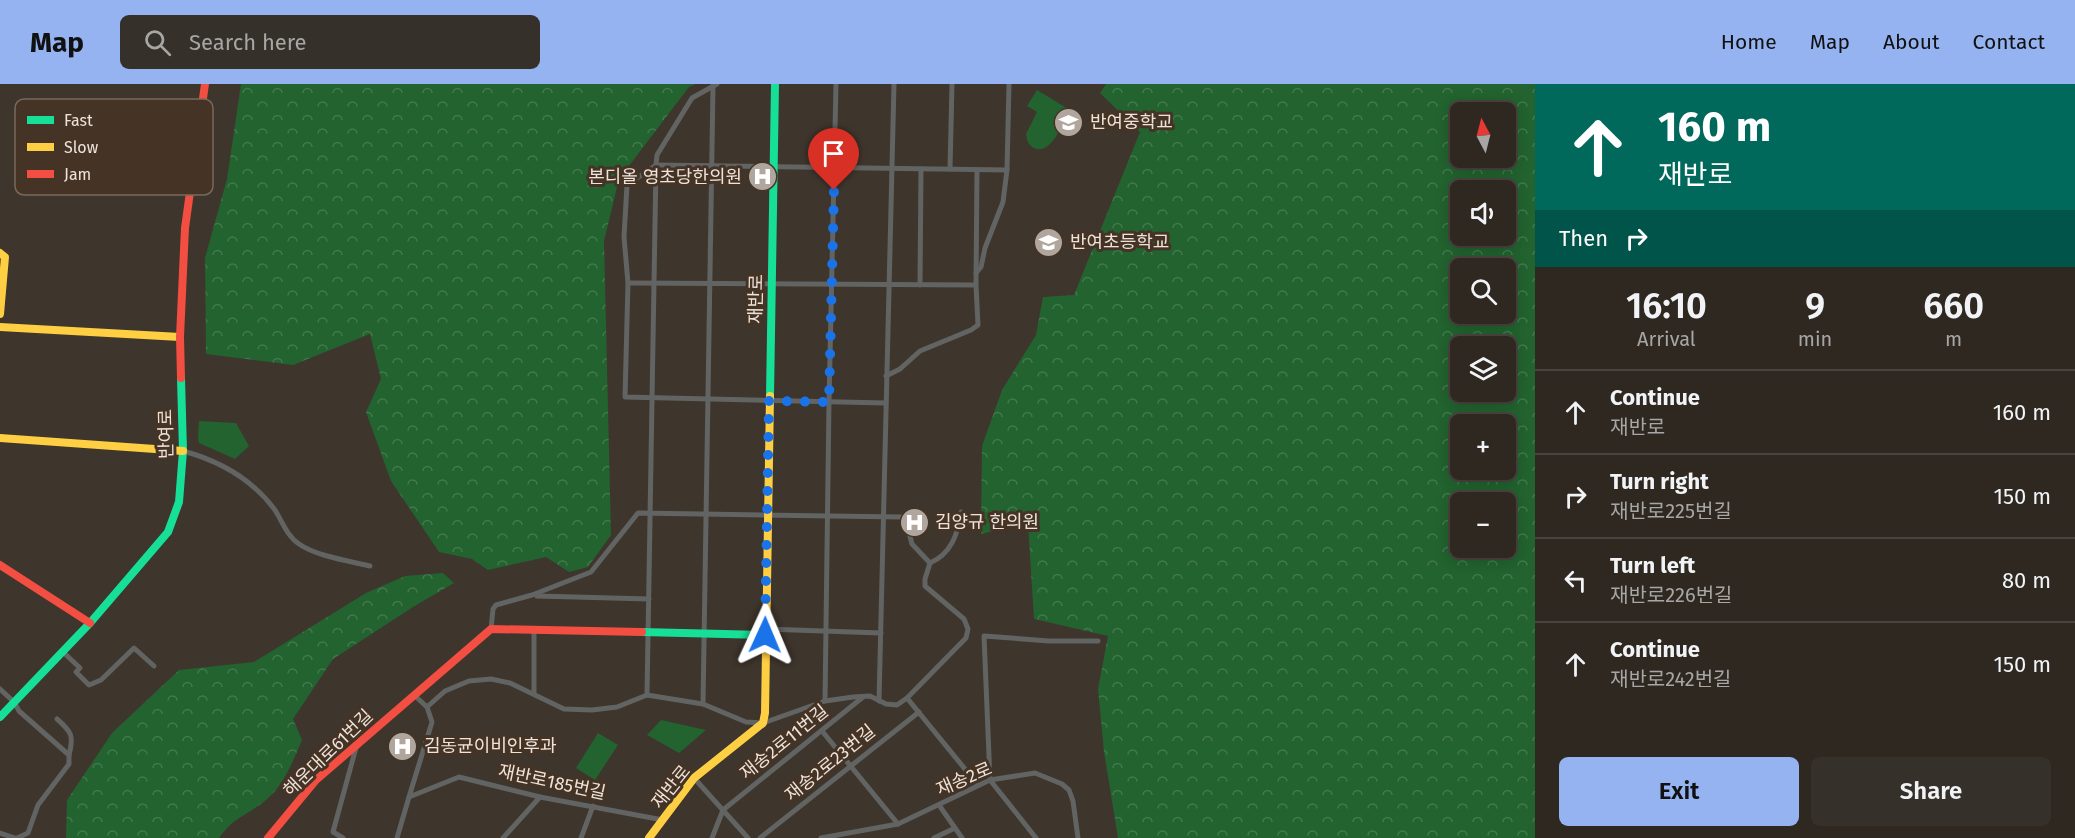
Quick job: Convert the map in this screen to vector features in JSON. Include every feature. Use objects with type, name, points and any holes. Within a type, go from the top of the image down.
[{"type":"main road","name":"반여로","points":[[203,99],[205,84]]},
{"type":"main road","name":"재반로","points":[[767,514],[775,84]]},
{"type":"main road","name":"반여로","points":[[0,717],[90,623],[168,532],[179,502],[183,451],[180,337],[185,228],[190,195]]},
{"type":"main road","points":[[0,253],[5,257],[0,314]]},
{"type":"main road","points":[[0,327],[180,337]]},
{"type":"main road","points":[[0,438],[183,451]]},
{"type":"main road","points":[[763,723],[767,514]]},
{"type":"main road","points":[[0,564],[90,623]]},
{"type":"main road","points":[[491,629],[704,634],[765,632]]},
{"type":"main road","name":"해운대로61번길","points":[[268,838],[316,780],[491,629]]},
{"type":"main road","name":"재반로","points":[[649,838],[694,778],[763,723]]},
{"type":"street","points":[[825,701],[836,84]]},
{"type":"street","points":[[879,700],[894,84]]},
{"type":"street","points":[[950,169],[952,84]]},
{"type":"street","points":[[976,273],[981,267],[985,248],[1003,202],[1007,170],[1009,84]]},
{"type":"street","points":[[647,695],[657,155],[692,98],[715,85]]},
{"type":"street","points":[[703,704],[715,85]]},
{"type":"street","points":[[886,403],[625,397],[628,283],[624,237],[627,184],[656,165],[1007,170]]},
{"type":"street","points":[[920,285],[921,169]]},
{"type":"street","points":[[886,376],[900,369],[920,351],[978,325],[977,170]]},
{"type":"street","points":[[628,283],[976,285]]},
{"type":"street","points":[[183,451],[215,462],[247,481],[265,497],[287,532],[298,544],[370,566]]},
{"type":"street","points":[[427,707],[445,691],[478,680],[504,680],[564,709],[592,710],[617,707],[647,695],[703,704],[746,722],[763,723],[825,701],[864,696],[870,696],[886,704],[897,705],[907,698],[966,638],[968,629],[964,619],[925,586],[930,563],[952,544],[959,526],[961,512]]},
{"type":"street","points":[[491,629],[495,605],[532,596],[591,572],[638,513],[901,517],[907,525],[912,544],[930,563]]},
{"type":"street","points":[[532,596],[649,599]]},
{"type":"street","points":[[534,630],[534,694]]},
{"type":"street","points":[[765,632],[881,633]]},
{"type":"street","points":[[1036,838],[990,780],[984,636],[1049,641],[1098,641]]},
{"type":"street","points":[[63,652],[80,668],[76,672],[89,685],[101,680],[134,648],[154,666]]},
{"type":"street","points":[[0,689],[14,702],[19,711],[69,754]]},
{"type":"street","points":[[397,838],[432,722],[427,707],[414,695]]},
{"type":"street","name":"재송2로11번길","points":[[723,810],[864,696]]},
{"type":"street","points":[[907,698],[978,785]]},
{"type":"street","name":"재송2로23번길","points":[[760,838],[919,712]]},
{"type":"street","points":[[0,832],[16,838],[28,833],[38,805],[69,764],[69,754],[73,744],[71,735],[57,719]]},
{"type":"street","points":[[822,731],[898,824]]},
{"type":"street","points":[[343,838],[333,832],[358,742]]},
{"type":"street","name":"재송2로","points":[[821,838],[898,824],[990,780],[1035,773],[1062,784],[1069,790],[1073,801],[1078,838]]},
{"type":"street","name":"재반로185번길","points":[[410,797],[459,777],[540,797],[663,820]]},
{"type":"street","points":[[694,778],[748,838]]},
{"type":"street","points":[[503,838],[540,797]]},
{"type":"street","points":[[939,805],[962,838]]},
{"type":"street","points":[[581,838],[593,806]]},
{"type":"street","points":[[712,838],[723,810]]},
{"type":"street","points":[[934,838],[955,828]]},
{"type":"green space","points":[[241,84],[696,84],[689,87],[619,179],[604,241],[611,535],[588,567],[569,572],[546,557],[488,570],[472,559],[439,552],[391,481],[366,412],[381,379],[370,334],[293,365],[206,354],[205,258],[227,179]]},
{"type":"green space","points":[[1106,84],[1535,84],[1535,838],[1118,838],[1104,752],[1098,689],[1108,636],[1034,619],[1028,523],[981,534],[982,446],[1002,390],[1036,335],[1043,297],[1074,295],[1140,132],[1100,93]]},
{"type":"green space","points":[[1037,90],[1070,110],[1057,135],[1048,146],[1042,149],[1030,145],[1026,134],[1037,112],[1027,106]]},
{"type":"green space","points":[[199,421],[236,423],[249,446],[235,459],[199,443]]},
{"type":"green space","points":[[443,573],[454,583],[333,659],[293,719],[302,740],[283,780],[266,800],[235,821],[219,838],[66,838],[67,800],[112,733],[179,670],[254,662],[366,593],[405,576]]},
{"type":"green space","points":[[661,720],[706,730],[679,753],[647,735]]},
{"type":"green space","points":[[598,733],[618,745],[595,780],[576,768]]},
{"type":"traffic: fast","points":[[770,396],[775,84]]},
{"type":"traffic: fast","points":[[0,717],[90,623],[168,532],[179,502],[183,451],[181,378]]},
{"type":"traffic: fast","points":[[642,632],[765,635]]},
{"type":"traffic: slow","points":[[0,253],[5,257],[0,314]]},
{"type":"traffic: slow","points":[[0,327],[180,337]]},
{"type":"traffic: slow","points":[[649,838],[694,778],[763,723],[770,396]]},
{"type":"traffic: slow","points":[[0,438],[183,451]]},
{"type":"traffic: jam","points":[[203,99],[205,84]]},
{"type":"traffic: jam","points":[[181,378],[180,337],[185,228],[190,195]]},
{"type":"traffic: jam","points":[[0,565],[90,623]]},
{"type":"traffic: jam","points":[[268,838],[316,780],[491,629],[642,632]]},
{"type":"place","name":"반여중학교","points":[[1069,122]]},
{"type":"place","name":"본디올 영초당한의원","points":[[763,177]]},
{"type":"place","name":"반여초등학교","points":[[1049,242]]},
{"type":"place","name":"김양규 한의원","points":[[914,522]]},
{"type":"place","name":"김동균이비인후과","points":[[403,746]]},
{"type":"route","points":[[765,635],[769,401],[829,402],[834,190]]}]
